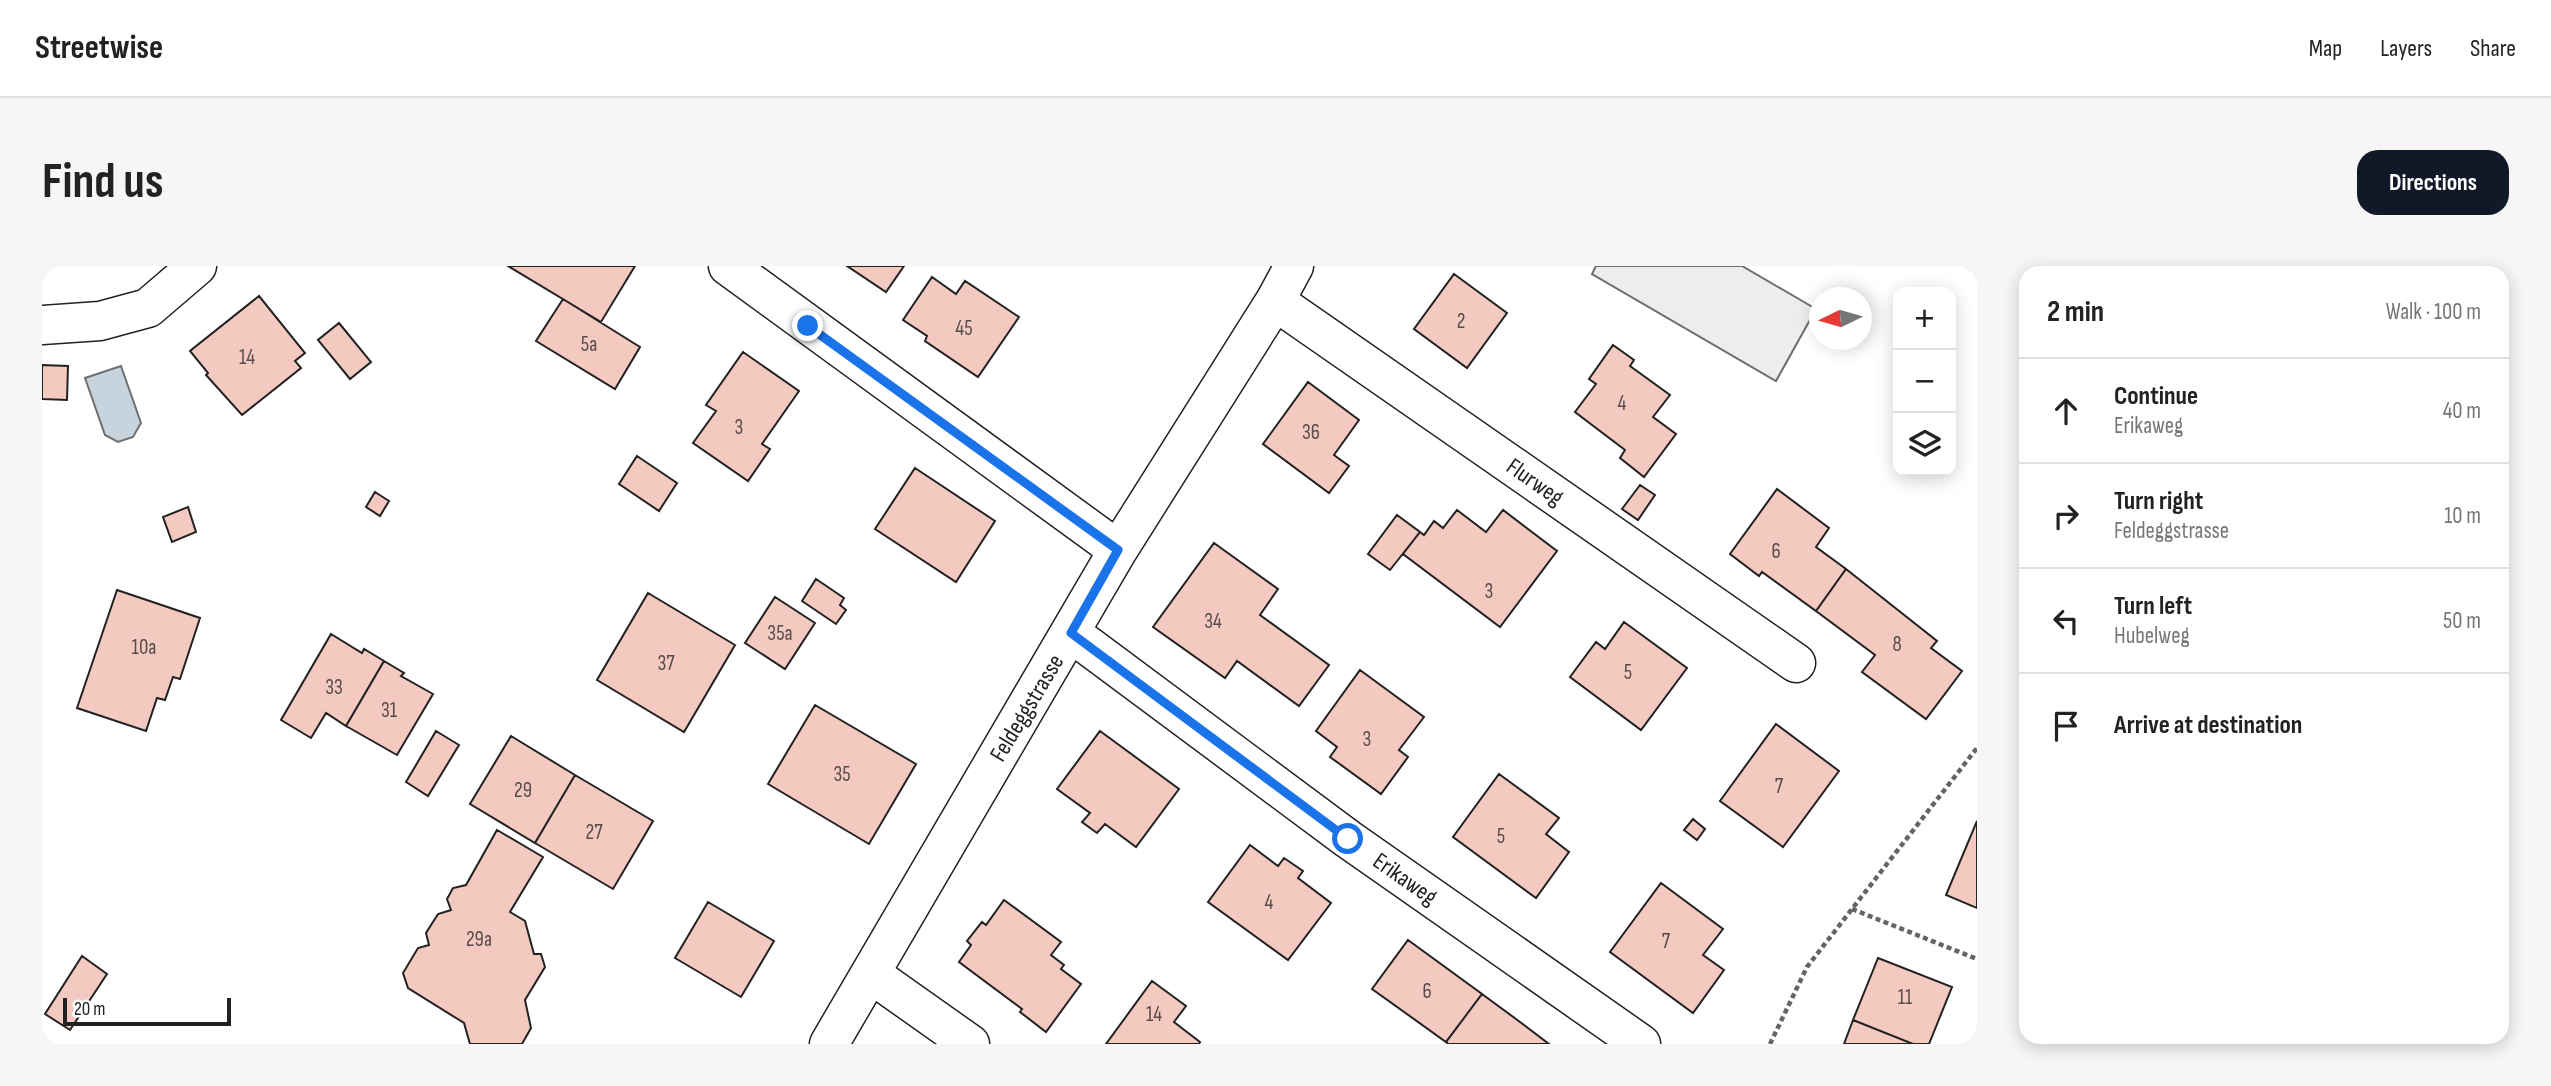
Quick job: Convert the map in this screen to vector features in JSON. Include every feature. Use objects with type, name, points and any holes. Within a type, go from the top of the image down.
[{"type":"street","points":[[42,324],[100,321],[148,309],[197,266]]},
{"type":"street","points":[[728,266],[1118,550]]},
{"type":"street","name":"Feldeggstrasse","points":[[829,1044],[1118,550],[1275,301],[1294,266]]},
{"type":"street","name":"Flurweg","points":[[1275,301],[1796,663]]},
{"type":"street","name":"Erikaweg","points":[[1071,633],[1348,839],[1641,1044]]},
{"type":"street","points":[[871,974],[970,1044]]},
{"type":"path","points":[[1770,1044],[1807,967],[1977,748]]},
{"type":"path","points":[[1852,909],[1977,959]]},
{"type":"shaded area","points":[[1596,266],[1742,266],[1809,305],[1809,322],[1776,381],[1592,274]]},
{"type":"shaded area","points":[[121,366],[141,423],[133,437],[118,442],[105,435],[85,378]]},
{"type":"building","points":[[508,266],[635,266],[601,322]]},
{"type":"building","points":[[847,266],[904,266],[886,292]]},
{"type":"building","points":[[1454,274],[1507,313],[1467,368],[1414,329]]},
{"type":"building","points":[[932,277],[956,294],[965,281],[1019,317],[978,377],[925,341],[927,336],[903,320]]},
{"type":"building","points":[[259,296],[305,353],[295,361],[301,368],[242,415],[206,375],[208,373],[190,351]]},
{"type":"building","points":[[563,299],[640,347],[615,389],[536,341]]},
{"type":"building","points":[[339,323],[371,362],[350,379],[318,340]]},
{"type":"building","points":[[1613,345],[1634,360],[1630,366],[1670,395],[1653,417],[1676,434],[1644,477],[1620,458],[1625,450],[1575,412],[1596,384],[1589,379]]},
{"type":"building","points":[[743,352],[799,391],[762,444],[770,449],[748,481],[693,443],[716,411],[706,405]]},
{"type":"building","points":[[42,365],[68,366],[67,400],[42,399]]},
{"type":"building","points":[[1308,382],[1359,420],[1334,455],[1349,466],[1329,493],[1263,444]]},
{"type":"building","points":[[637,456],[677,483],[659,511],[619,484]]},
{"type":"building","points":[[915,468],[995,521],[956,582],[875,529]]},
{"type":"building","points":[[1640,485],[1655,495],[1638,520],[1622,509]]},
{"type":"building","points":[[1777,489],[1829,528],[1816,547],[1846,569],[1816,611],[1762,572],[1759,576],[1730,554]]},
{"type":"building","points":[[375,492],[389,501],[380,516],[366,507]]},
{"type":"building","points":[[188,507],[196,532],[172,542],[163,517]]},
{"type":"building","points":[[1457,510],[1486,532],[1503,510],[1557,551],[1500,627],[1403,554],[1420,532],[1424,535],[1434,521],[1443,528]]},
{"type":"building","points":[[1397,515],[1420,532],[1390,570],[1368,554]]},
{"type":"building","points":[[1214,543],[1278,589],[1260,615],[1329,665],[1299,706],[1237,661],[1225,678],[1153,627]]},
{"type":"building","points":[[1846,569],[1937,641],[1931,648],[1962,671],[1926,719],[1862,672],[1875,655],[1816,611]]},
{"type":"building","points":[[816,579],[844,598],[840,605],[846,610],[836,624],[802,601]]},
{"type":"building","points":[[117,590],[200,618],[180,679],[173,677],[165,700],[157,698],[146,731],[77,708]]},
{"type":"building","points":[[648,593],[735,645],[684,732],[597,680]]},
{"type":"building","points":[[775,597],[815,623],[785,669],[745,643]]},
{"type":"building","points":[[1624,622],[1687,668],[1641,730],[1570,677],[1596,642],[1605,649]]},
{"type":"building","points":[[331,634],[362,653],[364,649],[384,661],[346,726],[326,713],[311,738],[281,720]]},
{"type":"building","points":[[384,661],[404,673],[401,676],[433,694],[397,755],[346,726]]},
{"type":"building","points":[[1360,670],[1424,717],[1399,750],[1408,757],[1381,794],[1330,757],[1337,747],[1316,731]]},
{"type":"building","points":[[815,705],[916,764],[869,844],[768,784]]},
{"type":"building","points":[[1776,724],[1839,771],[1783,847],[1720,801]]},
{"type":"building","points":[[436,731],[459,745],[428,796],[406,782]]},
{"type":"building","points":[[1100,731],[1179,789],[1136,847],[1105,824],[1097,833],[1082,822],[1090,813],[1057,789]]},
{"type":"building","points":[[511,736],[575,775],[535,843],[470,804]]},
{"type":"building","points":[[1499,774],[1559,818],[1546,834],[1569,852],[1536,898],[1453,837]]},
{"type":"building","points":[[575,775],[653,821],[613,889],[535,843]]},
{"type":"building","points":[[1693,819],[1705,829],[1697,840],[1684,830]]},
{"type":"building","points":[[1977,821],[1977,908],[1946,895]]},
{"type":"building","points":[[497,830],[543,857],[510,912],[525,921],[534,954],[541,954],[545,967],[525,1000],[531,1028],[522,1044],[470,1044],[464,1023],[408,988],[403,973],[418,948],[429,945],[426,933],[438,914],[451,910],[447,899],[453,888],[466,885]]},
{"type":"building","points":[[1250,845],[1278,866],[1284,858],[1303,871],[1298,878],[1331,903],[1288,960],[1208,902]]},
{"type":"building","points":[[1661,883],[1723,929],[1703,955],[1724,970],[1693,1013],[1610,952]]},
{"type":"building","points":[[1004,900],[1061,942],[1051,955],[1064,965],[1061,969],[1081,984],[1046,1032],[1020,1012],[1022,1009],[959,962],[971,945],[967,941],[982,922],[986,925]]},
{"type":"building","points":[[708,902],[774,941],[741,997],[675,958]]},
{"type":"building","points":[[1408,940],[1482,994],[1446,1042],[1372,989]]},
{"type":"building","points":[[82,956],[107,974],[70,1030],[45,1014]]},
{"type":"building","points":[[1878,958],[1952,987],[1929,1044],[1913,1044],[1853,1020]]},
{"type":"building","points":[[1152,981],[1186,1006],[1174,1022],[1200,1042],[1199,1044],[1106,1044]]},
{"type":"building","points":[[1482,994],[1549,1044],[1448,1044],[1446,1042]]},
{"type":"building","points":[[1853,1020],[1913,1044],[1844,1044]]},
{"type":"route","points":[[808,326],[1118,550],[1071,633],[1348,839]]}]
